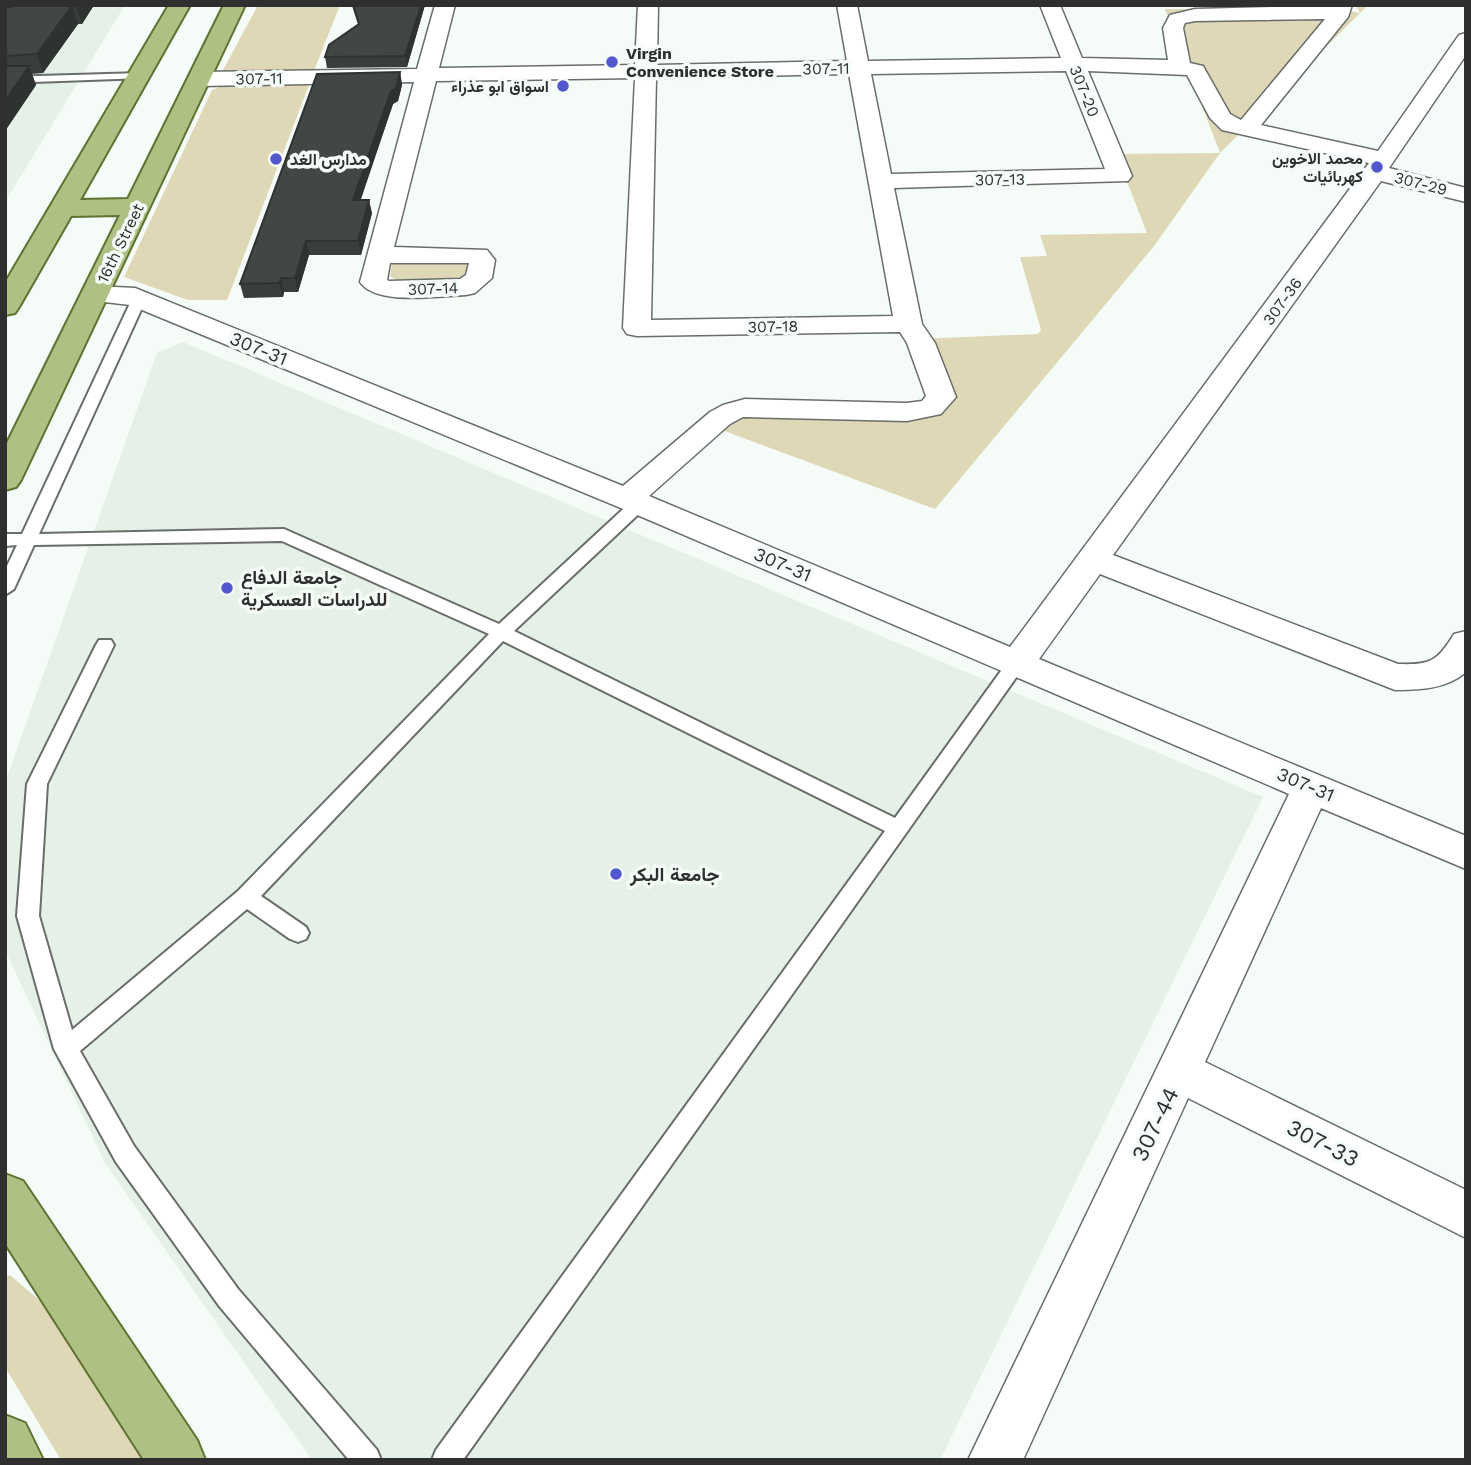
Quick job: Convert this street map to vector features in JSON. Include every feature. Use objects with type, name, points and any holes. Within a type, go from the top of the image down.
[{"type":"main road","points":[[5,307],[180,5]]},
{"type":"main road","name":"16th Street","points":[[5,480],[235,5]]},
{"type":"main road","points":[[64,208],[138,206]]},
{"type":"main road","points":[[7,1206],[177,1460]]},
{"type":"main road","points":[[5,1443],[15,1460]]},
{"type":"street","points":[[379,255],[445,5]]},
{"type":"street","name":"307-18","points":[[648,5],[637,328],[908,324]]},
{"type":"street","points":[[633,501],[720,418],[733,411],[746,408],[907,412],[931,408],[941,397],[921,343],[908,324],[847,5]]},
{"type":"street","name":"307-20","points":[[1050,5],[1120,177]]},
{"type":"street","points":[[1342,9],[1245,130],[1221,118],[1195,71],[1180,66],[1173,28],[1177,19],[1195,15],[1342,9]]},
{"type":"street","name":"307-36","points":[[1018,662],[1095,560],[1380,165],[1466,39]]},
{"type":"street","name":"307-11","points":[[200,79],[1074,64],[1180,66]]},
{"type":"street","name":"307-29","points":[[1245,130],[1380,165],[1466,195]]},
{"type":"street","name":"307-13","points":[[881,181],[1120,177]]},
{"type":"street","name":"307-31","points":[[96,294],[126,293],[633,501],[1466,853]]},
{"type":"street","points":[[1095,560],[1395,677],[1432,678],[1460,658],[1466,643]]},
{"type":"street","name":"307-44","points":[[995,1460],[1312,787]]},
{"type":"street","name":"307-33","points":[[1180,1072],[1466,1215]]},
{"type":"lane","points":[[5,80],[141,76]]},
{"type":"lane","points":[[5,589],[139,299]]},
{"type":"lane","points":[[65,1049],[246,897],[501,632],[633,501]]},
{"type":"lane","points":[[5,540],[285,535],[501,632],[897,828]]},
{"type":"lane","points":[[105,645],[37,784],[28,916],[65,1049],[125,1154],[229,1298],[367,1460]]},
{"type":"lane","points":[[446,1460],[1018,662]]},
{"type":"lane","points":[[246,897],[298,933]]},
{"type":"shaded area","points":[[5,5],[125,5],[5,202]]},
{"type":"shaded area","points":[[258,5],[340,5],[314,71],[230,73],[223,70]]},
{"type":"shaded area","points":[[1356,5],[1368,5],[1360,13]]},
{"type":"shaded area","points":[[1165,9],[1338,9],[1360,13],[1220,153]]},
{"type":"shaded area","points":[[224,85],[309,85],[227,300],[188,300],[124,277],[212,90]]},
{"type":"shaded area","points":[[1220,153],[1154,246],[935,509],[711,426],[733,411],[931,408],[918,339],[1038,334],[1041,330],[1020,257],[1047,256],[1040,235],[1147,233],[1128,184],[1120,176],[1111,154]]},
{"type":"shaded area","points":[[471,260],[468,280],[401,283],[390,276],[392,265],[396,262]]},
{"type":"shaded area","name":"جامعة البكر","points":[[183,342],[1263,797],[940,1460],[312,1460],[105,1163],[5,950],[5,783],[157,353]]},
{"type":"shaded area","points":[[5,1275],[11,1276],[45,1305],[142,1460],[61,1460],[5,1367]]},
{"type":"building","points":[[77,5],[72,6],[37,54],[5,56],[5,7]]},
{"type":"building","points":[[353,5],[421,5],[405,56],[325,57],[329,45],[359,24]]},
{"type":"building","points":[[5,66],[29,66],[5,101]]},
{"type":"building","points":[[400,72],[353,200],[369,200],[358,241],[306,241],[295,278],[281,278],[279,283],[240,284],[317,74]]},
{"type":"place","name":"Virgin Convenience Store","points":[[612,62]]},
{"type":"place","name":"اسواق ابو عذراء","points":[[563,86]]},
{"type":"place","name":"مدارس الغد","points":[[276,159]]},
{"type":"place","name":"محمد الاخوين كهربائيات","points":[[1377,167]]},
{"type":"place","name":"جامعة الدفاع للدراسات العسكرية","points":[[227,588]]},
{"type":"place","name":"جامعة البكر","points":[[616,874]]}]
